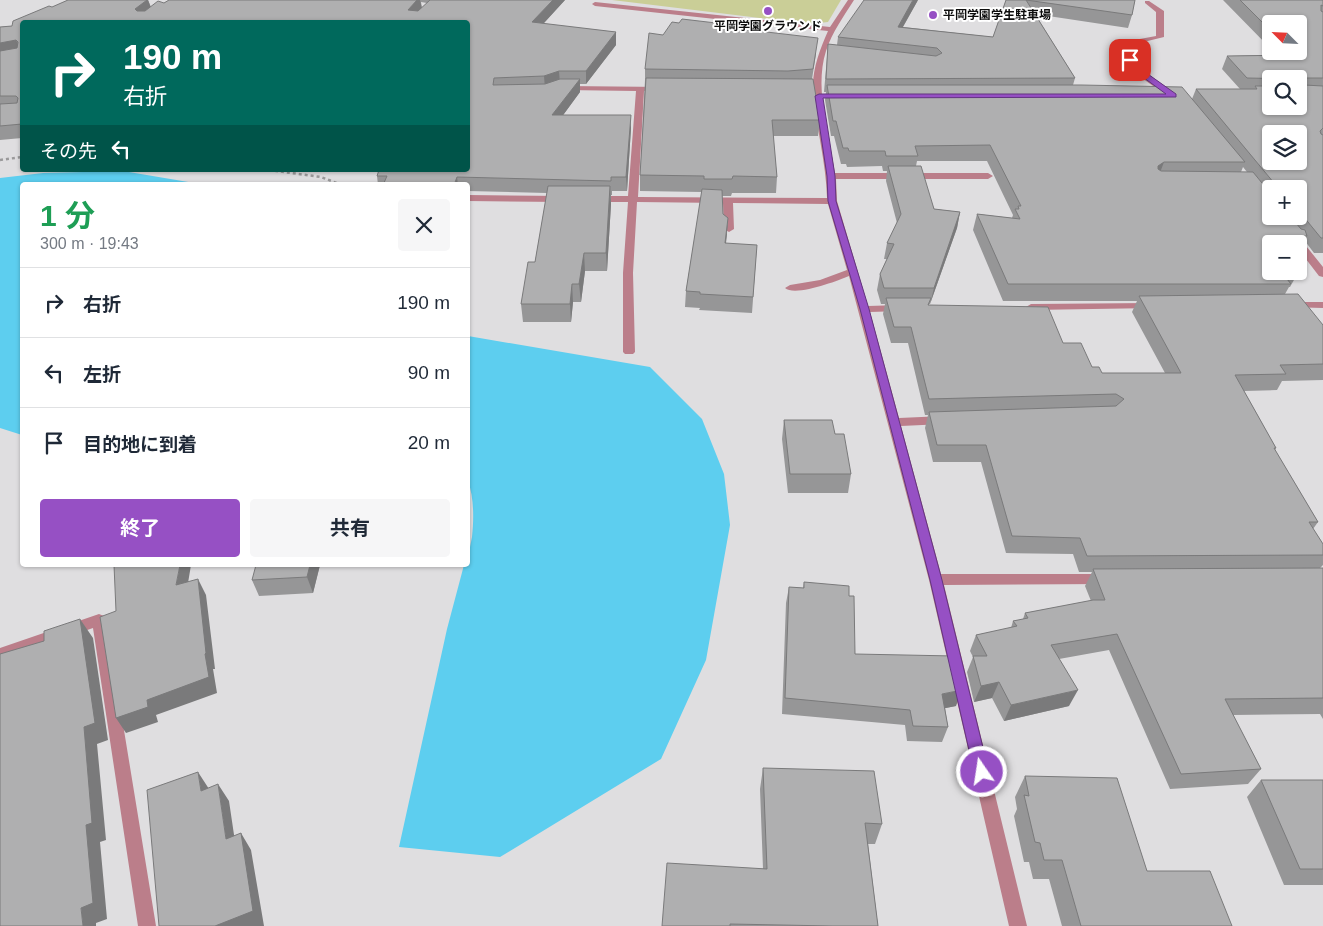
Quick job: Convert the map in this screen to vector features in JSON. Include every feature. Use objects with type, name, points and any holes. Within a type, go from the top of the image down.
[{"type":"street","points":[[851,0],[832,29],[822,52],[819,93],[831,176],[832,201],[864,309],[936,580],[1018,926]]},
{"type":"street","points":[[1146,2],[1160,11],[1160,37],[1118,45],[1142,74],[1174,96]]},
{"type":"street","points":[[594,4],[832,29]]},
{"type":"street","points":[[822,52],[831,54]]},
{"type":"street","points":[[553,90],[560,88],[670,89]]},
{"type":"street","points":[[629,352],[628,273],[640,89]]},
{"type":"street","points":[[1154,96],[1179,96],[1184,103]]},
{"type":"street","points":[[831,176],[988,176]]},
{"type":"street","points":[[470,198],[832,201]]},
{"type":"street","points":[[728,200],[729,229]]},
{"type":"street","points":[[1283,225],[1323,274]]},
{"type":"street","points":[[790,288],[822,283],[853,271]]},
{"type":"street","points":[[1283,305],[1323,305]]},
{"type":"street","points":[[1024,307],[1164,306]]},
{"type":"street","points":[[864,309],[914,308]]},
{"type":"street","points":[[894,422],[953,420]]},
{"type":"street","points":[[936,580],[1124,579]]},
{"type":"street","points":[[0,654],[99,620],[147,926]]},
{"type":"path","points":[[0,160],[20,157]]},
{"type":"path","points":[[284,172],[320,177],[334,182]]},
{"type":"green space","name":"平岡学園グラウンド","points":[[612,0],[841,0],[828,22],[810,24]]},
{"type":"water","points":[[129,172],[188,182],[20,182],[20,434],[0,428],[0,178],[43,173]]},
{"type":"water","points":[[470,336],[650,367],[702,419],[724,474],[730,525],[706,660],[661,759],[500,857],[399,847],[447,629],[463,567],[470,567],[473,523],[471,494]]},
{"type":"building","points":[[68,0],[147,0],[135,9],[137,11],[145,11],[158,1],[164,3],[169,0],[417,0],[408,10],[418,11],[430,0],[553,0],[532,22],[616,32],[586,71],[559,71],[544,76],[494,78],[493,85],[545,84],[560,79],[580,79],[552,115],[631,115],[626,177],[611,177],[611,181],[457,177],[455,182],[384,182],[387,176],[377,176],[378,172],[470,172],[470,20],[20,20],[20,124],[0,126],[0,104],[17,103],[18,98],[16,96],[0,96],[0,51],[17,48],[18,42],[16,40],[0,43],[0,27],[12,26],[13,21],[49,6],[52,7]]},
{"type":"building","points":[[864,0],[913,0],[898,27],[993,37],[1006,0],[1026,0],[1075,78],[826,79],[828,44],[936,56],[942,53],[937,48],[838,37]]},
{"type":"building","points":[[1026,0],[1135,0],[1132,15]]},
{"type":"building","points":[[1240,0],[1323,0],[1321,11],[1323,12],[1323,78],[1307,78],[1307,70],[1262,70],[1262,78],[1247,78],[1227,56],[1262,55],[1262,60],[1308,60],[1308,15],[1262,15],[1262,22]]},
{"type":"building","points":[[682,19],[716,23],[715,26],[818,38],[813,69],[788,71],[645,69],[649,33],[663,35],[672,22],[679,23]]},
{"type":"building","points":[[646,78],[813,79],[820,120],[772,120],[777,177],[733,176],[732,179],[704,179],[704,176],[640,175]]},
{"type":"building","points":[[827,85],[1182,87],[1245,162],[1164,162],[1158,166],[1158,169],[1161,171],[1253,172],[1262,183],[1262,225],[1298,225],[1305,230],[1307,235],[1262,235],[1262,280],[1288,280],[1291,284],[1008,284],[977,214],[1020,219],[1015,209],[1019,209],[1018,206],[1021,206],[990,145],[915,146],[918,156],[886,156],[885,151],[849,151],[848,148],[843,148],[836,121],[833,121]]},
{"type":"building","points":[[1307,85],[1323,86],[1323,128],[1320,131],[1323,135],[1323,238],[1307,221],[1307,180],[1272,180],[1263,170],[1307,170],[1307,125],[1262,125],[1262,169],[1196,89],[1257,89],[1255,86],[1262,86],[1262,115],[1307,115]]},
{"type":"building","points":[[888,166],[921,166],[934,209],[960,212],[934,288],[884,288],[880,274],[894,244],[887,243],[901,214]]},
{"type":"building","points":[[548,186],[610,186],[606,253],[584,253],[579,284],[572,284],[570,304],[521,304],[528,262],[535,262]]},
{"type":"building","points":[[702,189],[722,190],[723,214],[728,218],[725,243],[757,245],[753,297],[700,294],[700,292],[686,291]]},
{"type":"building","points":[[1298,294],[1323,325],[1323,364],[1280,365],[1286,374],[1235,375],[1276,448],[1274,448],[1318,522],[1309,522],[1323,544],[1323,555],[1087,556],[1080,538],[1012,536],[986,445],[937,445],[929,412],[1116,406],[1124,399],[1116,394],[929,399],[911,327],[894,327],[886,298],[931,298],[928,305],[1048,307],[1063,343],[1081,343],[1092,367],[1099,367],[1102,373],[1181,373],[1139,296]]},
{"type":"building","points":[[784,420],[832,420],[835,434],[844,434],[851,474],[790,474]]},
{"type":"building","points":[[114,567],[180,567],[176,585],[198,579],[209,677],[147,700],[148,707],[116,718],[100,617],[116,611]]},
{"type":"building","points":[[255,567],[310,567],[307,577],[252,580]]},
{"type":"building","points":[[1323,568],[1323,698],[1225,699],[1261,769],[1181,774],[1117,634],[1051,645],[1078,690],[1011,705],[999,682],[981,686],[973,656],[987,656],[976,635],[1017,626],[1013,621],[1028,618],[1025,613],[1093,600],[1105,600],[1093,569]]},
{"type":"building","points":[[804,582],[849,586],[849,596],[854,596],[855,654],[954,656],[962,690],[942,694],[948,727],[913,726],[910,710],[785,698],[789,587],[804,588]]},
{"type":"building","points":[[80,619],[95,723],[84,727],[92,823],[86,825],[93,903],[81,908],[83,926],[0,926],[0,654],[44,641],[44,631]]},
{"type":"building","points":[[763,768],[874,771],[882,824],[865,823],[878,926],[730,924],[730,926],[662,926],[667,863],[767,869]]},
{"type":"building","points":[[198,772],[201,791],[218,784],[226,839],[241,833],[253,911],[215,926],[159,926],[147,790]]},
{"type":"building","points":[[1025,776],[1117,778],[1147,871],[1210,871],[1232,926],[1081,926],[1062,860],[1044,860],[1040,843],[1035,842],[1024,795],[1029,796]]},
{"type":"building","points":[[1261,780],[1323,780],[1323,869],[1300,869]]},
{"type":"place","name":"平岡学園グラウンド","points":[[768,11]]},
{"type":"place","name":"平岡学園学生駐車場","points":[[933,15]]},
{"type":"route","points":[[982,772],[936,580],[864,309],[832,201],[831,176],[819,96],[1174,96],[1142,74],[1130,60]]}]
